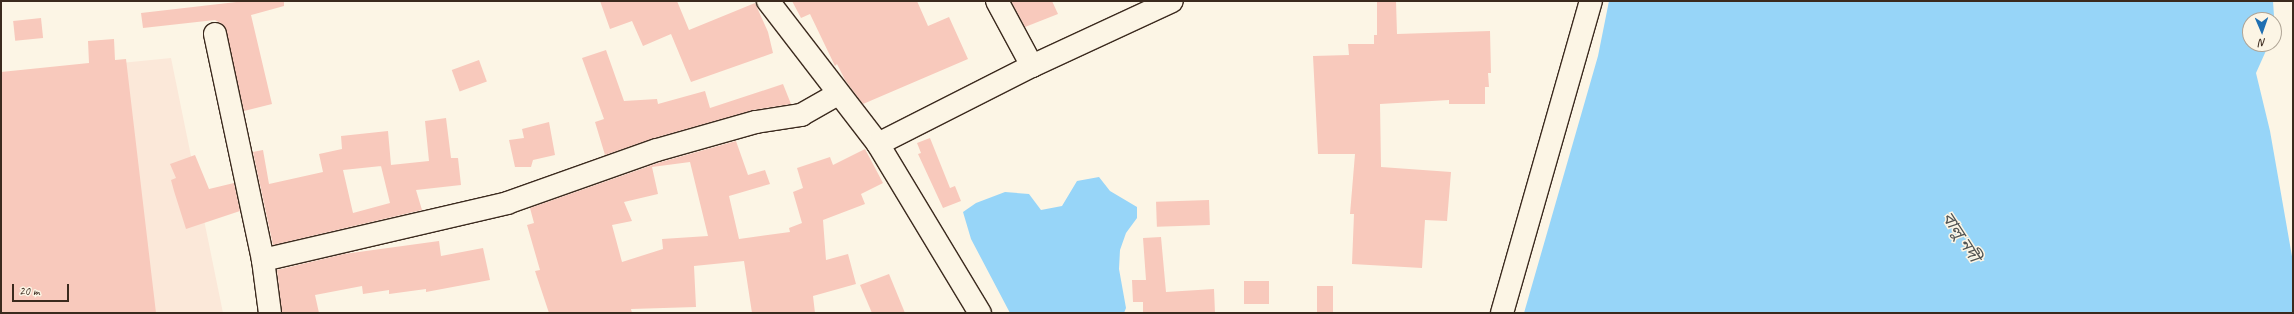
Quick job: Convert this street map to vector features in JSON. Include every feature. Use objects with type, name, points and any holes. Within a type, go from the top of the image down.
[{"type":"street","points":[[768,1],[838,94],[878,144],[980,313]]},
{"type":"street","points":[[997,1],[1032,66]]},
{"type":"street","points":[[878,144],[1032,66],[1172,1]]},
{"type":"street","points":[[1502,313],[1591,1]]},
{"type":"street","points":[[215,34],[263,260],[270,313]]},
{"type":"street","points":[[263,260],[507,202],[657,150],[756,122],[800,115],[838,94]]},
{"type":"shaded area","points":[[171,58],[223,313],[1,313],[1,75]]},
{"type":"water","name":"বালু নদী","points":[[1609,1],[2273,1],[2274,12],[2242,12],[2242,52],[2265,52],[2256,73],[2270,131],[2293,262],[2293,313],[1524,313],[1598,56]]},
{"type":"water","points":[[1099,177],[1110,191],[1137,207],[1137,218],[1126,233],[1120,250],[1119,269],[1126,308],[1124,313],[1010,313],[971,239],[963,212],[976,203],[1005,192],[1029,194],[1041,210],[1062,206],[1077,181]]},
{"type":"building","points":[[245,1],[284,1],[284,6],[251,15],[272,104],[244,111],[224,25],[215,20],[143,28],[141,13]]},
{"type":"building","points":[[600,1],[677,1],[689,30],[755,3],[768,32],[773,53],[691,82],[671,34],[643,46],[632,21],[610,29]]},
{"type":"building","points":[[792,1],[917,1],[928,26],[949,17],[968,59],[863,104],[845,80],[837,64],[835,66],[810,14],[801,18]]},
{"type":"building","points":[[1011,1],[1052,1],[1058,14],[1025,27]]},
{"type":"building","points":[[1377,1],[1396,1],[1397,34],[1490,31],[1491,73],[1488,73],[1489,87],[1485,87],[1485,104],[1449,104],[1449,100],[1380,104],[1381,167],[1451,172],[1447,221],[1425,220],[1422,268],[1352,264],[1354,214],[1350,214],[1355,154],[1318,154],[1313,56],[1349,55],[1348,44],[1374,44],[1374,35],[1377,35]]},
{"type":"building","points":[[41,18],[43,38],[15,41],[13,21]]},
{"type":"building","points":[[114,39],[115,60],[126,59],[156,313],[1,313],[1,72],[89,63],[88,41]]},
{"type":"building","points":[[606,50],[624,101],[657,99],[658,104],[705,91],[710,108],[783,84],[791,104],[753,110],[654,138],[605,155],[595,122],[604,119],[582,58]]},
{"type":"building","points":[[479,60],[487,82],[460,92],[452,70]]},
{"type":"building","points":[[446,118],[451,158],[458,158],[461,185],[416,190],[422,210],[273,245],[253,152],[263,150],[269,184],[323,172],[319,154],[342,149],[341,136],[388,131],[391,165],[429,161],[425,121]],"holes":[[[381,166],[390,203],[353,213],[343,170]]]},
{"type":"building","points":[[549,122],[555,155],[533,160],[531,167],[515,167],[509,140],[524,138],[522,129]]},
{"type":"building","points":[[930,138],[950,188],[955,186],[961,201],[943,208],[918,154],[921,153],[917,143]]},
{"type":"building","points":[[736,141],[748,175],[765,170],[770,184],[729,196],[739,239],[790,232],[789,228],[802,223],[793,192],[803,188],[797,168],[830,157],[833,165],[865,149],[883,183],[861,194],[865,204],[823,220],[826,260],[848,254],[856,284],[813,296],[815,313],[752,313],[744,261],[694,266],[696,307],[631,309],[632,313],[549,313],[535,271],[540,270],[527,225],[534,223],[530,208],[661,162]],"holes":[[[690,162],[708,236],[662,239],[663,249],[622,262],[612,225],[632,221],[624,202],[658,194],[652,167]]]},
{"type":"building","points":[[195,155],[209,189],[234,183],[240,211],[186,229],[171,180],[176,178],[170,164]]},
{"type":"building","points":[[1209,200],[1210,225],[1157,227],[1156,202]]},
{"type":"building","points":[[1161,237],[1166,292],[1214,289],[1215,313],[1143,313],[1143,302],[1133,302],[1132,280],[1146,280],[1143,238]]},
{"type":"building","points":[[439,241],[441,256],[483,248],[490,280],[426,292],[426,289],[389,294],[389,290],[363,294],[362,286],[315,295],[319,313],[282,313],[277,270],[344,254]]},
{"type":"building","points":[[889,274],[905,313],[872,313],[860,285]]},
{"type":"building","points":[[1244,281],[1269,281],[1269,304],[1244,304]]},
{"type":"building","points":[[1317,286],[1333,286],[1333,313],[1317,313]]}]
